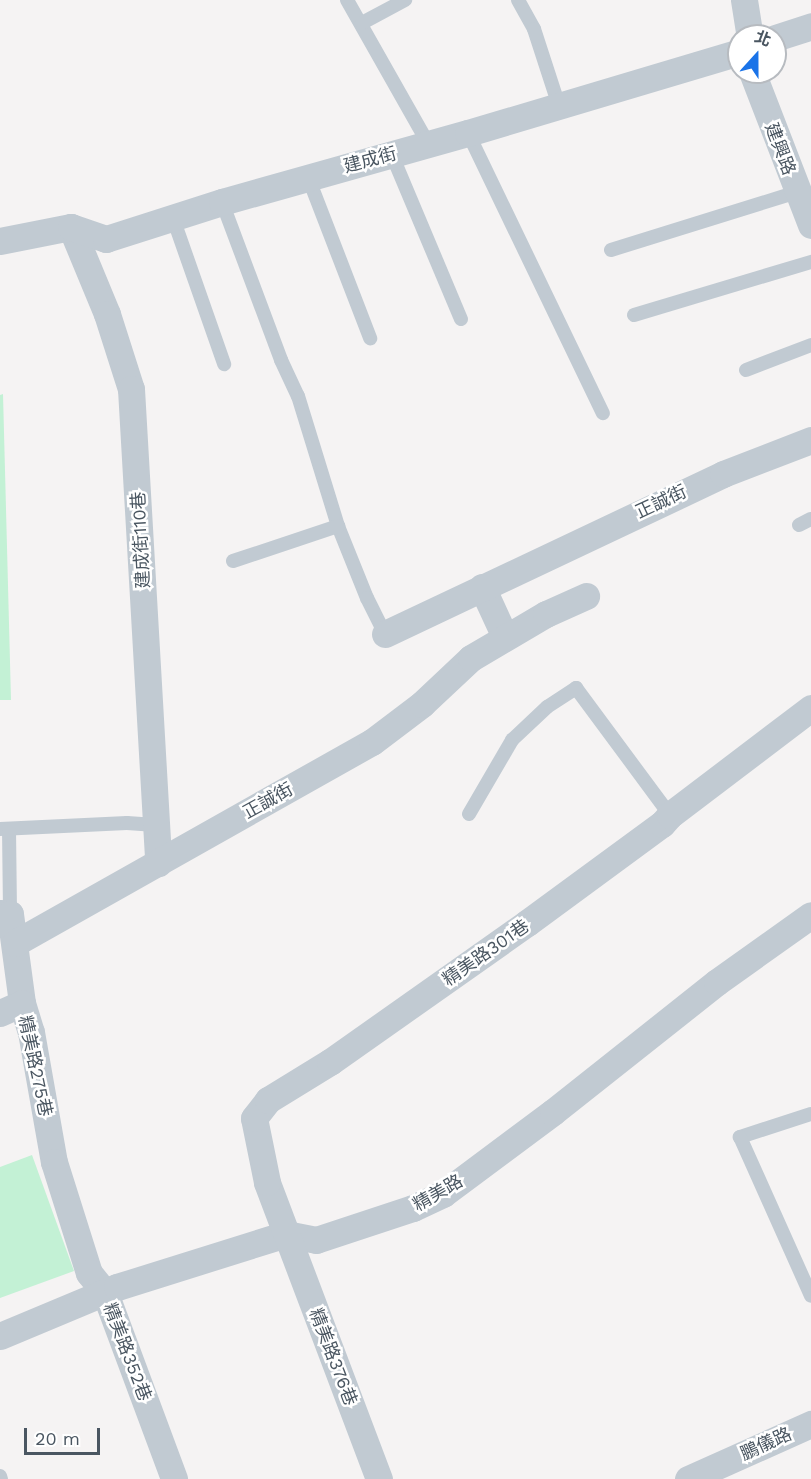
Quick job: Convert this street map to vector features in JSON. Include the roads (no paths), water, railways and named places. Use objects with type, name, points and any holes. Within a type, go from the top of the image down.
[{"type":"street","points":[[744,0],[748,24]]},
{"type":"street","points":[[787,34],[811,26]]},
{"type":"street","name":"建成街","points":[[71,227],[106,239],[222,202],[468,133],[727,56]]},
{"type":"street","name":"建興路","points":[[756,84],[811,225]]},
{"type":"street","points":[[0,241],[71,227]]},
{"type":"street","name":"建成街110巷","points":[[71,227],[107,314],[131,389],[158,863]]},
{"type":"street","name":"正誠街","points":[[385,634],[723,474],[811,440]]},
{"type":"street","points":[[482,587],[505,638]]},
{"type":"street","name":"正誠街","points":[[15,943],[372,742],[422,704],[471,657],[586,596]]},
{"type":"street","name":"精美路301巷","points":[[286,1234],[267,1182],[254,1118],[268,1100],[330,1062],[418,1001],[662,824],[670,815],[811,708]]},
{"type":"street","name":"精美路275巷","points":[[5,914],[15,943],[11,1008],[31,1032],[54,1162],[88,1273],[105,1293]]},
{"type":"street","name":"精美路","points":[[0,1336],[105,1293],[286,1234],[316,1240],[413,1208],[443,1194],[553,1112],[717,982],[811,915]]},
{"type":"street","name":"精美路376巷","points":[[286,1234],[379,1479]]},
{"type":"street","name":"精美路352巷","points":[[105,1293],[174,1479]]},
{"type":"street","name":"鵬儀路","points":[[688,1479],[811,1424]]},
{"type":"lane","points":[[347,0],[428,143]]},
{"type":"lane","points":[[362,23],[405,0]]},
{"type":"lane","points":[[518,0],[534,29],[560,106]]},
{"type":"lane","points":[[468,133],[603,413]]},
{"type":"lane","points":[[392,155],[461,319]]},
{"type":"lane","points":[[308,177],[370,339]]},
{"type":"lane","points":[[611,250],[797,192]]},
{"type":"lane","points":[[222,202],[281,360],[298,396],[338,526],[367,598],[385,634]]},
{"type":"lane","points":[[173,218],[224,364]]},
{"type":"lane","points":[[634,315],[811,262]]},
{"type":"lane","points":[[746,370],[811,345]]},
{"type":"lane","points":[[233,561],[338,526]]},
{"type":"lane","points":[[469,814],[512,740],[547,707],[576,688],[670,815]]},
{"type":"lane","points":[[5,829],[127,823],[156,825]]},
{"type":"lane","name":"精美路275巷","points":[[5,829],[5,914]]},
{"type":"lane","points":[[811,1114],[740,1137],[811,1296]]}]
